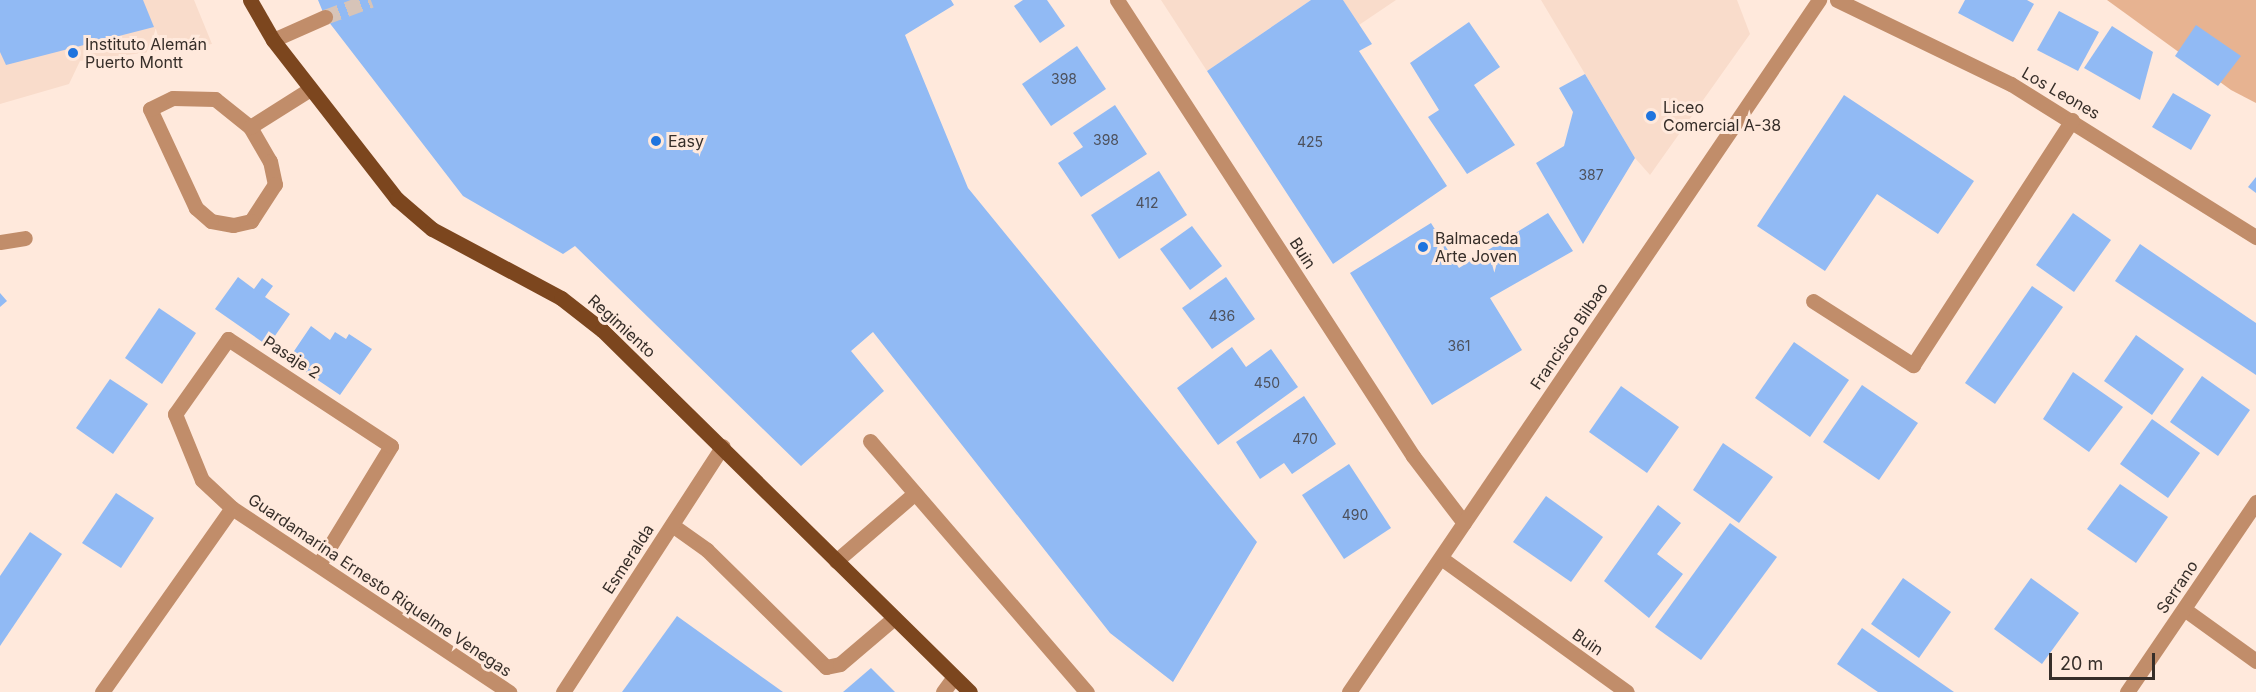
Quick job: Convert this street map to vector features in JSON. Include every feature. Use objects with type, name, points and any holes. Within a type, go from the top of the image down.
[{"type":"main road","name":"Regimiento","points":[[250,0],[273,40],[310,89],[413,214],[581,312],[723,446],[953,678],[970,692]]},
{"type":"street","name":"Buin","points":[[1117,0],[1413,456],[1464,523]]},
{"type":"street","name":"Francisco Bilbao","points":[[1349,692],[1819,0]]},
{"type":"street","name":"Los Leones","points":[[1837,0],[2072,120],[2256,237]]},
{"type":"street","points":[[273,40],[325,17]]},
{"type":"street","points":[[250,127],[310,89]]},
{"type":"street","points":[[173,98],[214,99],[250,127],[270,161],[274,184],[251,221],[233,225],[211,221],[196,208],[150,109],[173,98]]},
{"type":"street","points":[[1813,301],[1913,365],[2072,120]]},
{"type":"street","points":[[0,242],[25,238]]},
{"type":"street","name":"Pasaje 2","points":[[231,508],[202,480],[175,414],[228,339],[391,446],[319,564]]},
{"type":"street","points":[[870,441],[1087,692]]},
{"type":"street","name":"Esmeralda","points":[[563,692],[723,446]]},
{"type":"street","points":[[836,561],[915,493]]},
{"type":"street","name":"Serrano","points":[[2127,692],[2256,502]]},
{"type":"street","points":[[102,692],[231,508]]},
{"type":"street","name":"Guardamarina Ernesto Riquelme Venegas","points":[[231,508],[319,564],[509,692]]},
{"type":"street","points":[[672,525],[707,550],[826,667],[840,664],[894,618]]},
{"type":"street","name":"Buin","points":[[1441,558],[1627,692]]},
{"type":"street","points":[[2184,609],[2256,661]]},
{"type":"street","points":[[943,692],[953,678]]},
{"type":"shaded area","name":"Instituto Alemán Puerto Montt","points":[[0,0],[194,0],[212,44],[80,61],[69,84],[0,104]]},
{"type":"shaded area","points":[[1161,0],[1311,0],[1207,71]]},
{"type":"shaded area","points":[[1343,0],[1396,0],[1359,25]]},
{"type":"shaded area","name":"Liceo Comercial A-38","points":[[1541,0],[1737,0],[1750,34],[1650,175],[1635,158]]},
{"type":"shaded area","points":[[2107,0],[2256,0],[2256,103],[2231,90]]},
{"type":"building","points":[[0,0],[143,0],[154,27],[6,65],[0,52]]},
{"type":"building","points":[[318,0],[951,0],[954,5],[905,35],[968,188],[1257,542],[1173,682],[1110,633],[873,332],[851,351],[884,391],[801,466],[575,246],[563,254],[463,196],[325,17]]},
{"type":"building","points":[[1023,0],[1047,0],[1065,26],[1040,43],[1014,6]]},
{"type":"building","points":[[1311,0],[1343,0],[1372,44],[1359,51],[1447,186],[1333,264],[1207,71]]},
{"type":"building","points":[[1965,0],[2027,0],[2034,4],[2013,42],[1958,13]]},
{"type":"building","points":[[2059,11],[2099,32],[2078,71],[2037,50]]},
{"type":"building","points":[[1469,22],[1500,67],[1474,85],[1515,145],[1467,174],[1428,117],[1439,110],[1410,63]]},
{"type":"building","points":[[2196,25],[2241,56],[2218,86],[2175,56]]},
{"type":"building","points":[[2112,26],[2153,52],[2140,100],[2084,68]]},
{"type":"building","points":[[1077,46],[1106,89],[1051,126],[1022,84]]},
{"type":"building","points":[[1585,74],[1635,158],[1583,244],[1536,163],[1564,146],[1573,112],[1559,88]]},
{"type":"building","points":[[2173,93],[2211,115],[2191,150],[2152,127]]},
{"type":"building","points":[[1844,95],[1974,181],[1938,234],[1877,194],[1825,271],[1757,226]]},
{"type":"building","points":[[1115,105],[1147,154],[1081,197],[1058,163],[1083,147],[1073,133]]},
{"type":"building","points":[[1159,171],[1187,215],[1119,259],[1091,215]]},
{"type":"building","points":[[2256,177],[2256,193],[2248,187]]},
{"type":"building","points":[[1548,213],[1573,251],[1490,298],[1522,350],[1432,405],[1350,273],[1431,223],[1459,268]]},
{"type":"building","points":[[2073,213],[2111,240],[2074,292],[2036,265]]},
{"type":"building","points":[[1192,226],[1222,266],[1190,290],[1160,249]]},
{"type":"building","points":[[2140,244],[2256,323],[2256,375],[2115,281]]},
{"type":"building","points":[[238,277],[254,289],[262,278],[273,286],[265,297],[290,314],[268,346],[215,309]]},
{"type":"building","points":[[1226,277],[1255,319],[1212,349],[1182,308]]},
{"type":"building","points":[[2032,286],[2063,307],[1995,404],[1965,383]]},
{"type":"building","points":[[0,293],[7,301],[0,307]]},
{"type":"building","points":[[159,308],[196,333],[162,384],[125,358]]},
{"type":"building","points":[[311,326],[330,340],[335,332],[346,339],[349,334],[372,349],[340,395],[288,360]]},
{"type":"building","points":[[2136,335],[2184,369],[2152,415],[2104,381]]},
{"type":"building","points":[[1794,342],[1849,380],[1810,437],[1755,398]]},
{"type":"building","points":[[1232,347],[1246,367],[1271,349],[1298,387],[1218,445],[1177,388]]},
{"type":"building","points":[[2073,372],[2123,407],[2089,452],[2043,419]]},
{"type":"building","points":[[2202,376],[2250,410],[2218,456],[2170,422]]},
{"type":"building","points":[[110,379],[148,404],[113,454],[76,428]]},
{"type":"building","points":[[1862,385],[1918,423],[1879,480],[1823,442]]},
{"type":"building","points":[[1621,386],[1679,427],[1647,473],[1589,432]]},
{"type":"building","points":[[1304,396],[1336,444],[1292,474],[1284,463],[1260,479],[1236,442]]},
{"type":"building","points":[[2152,419],[2200,453],[2168,498],[2120,464]]},
{"type":"building","points":[[1723,443],[1773,477],[1739,523],[1693,490]]},
{"type":"building","points":[[1349,464],[1391,528],[1344,559],[1302,495]]},
{"type":"building","points":[[2120,484],[2168,517],[2136,563],[2087,529]]},
{"type":"building","points":[[116,493],[154,518],[121,568],[82,543]]},
{"type":"building","points":[[1546,496],[1603,537],[1571,582],[1513,542]]},
{"type":"building","points":[[1658,505],[1681,523],[1657,554],[1683,574],[1649,618],[1604,581]]},
{"type":"building","points":[[1730,523],[1777,557],[1701,660],[1655,627]]},
{"type":"building","points":[[30,532],[62,554],[0,646],[0,576]]},
{"type":"building","points":[[1903,578],[1951,612],[1919,658],[1871,624]]},
{"type":"building","points":[[2031,578],[2079,613],[2042,664],[1994,629]]},
{"type":"building","points":[[677,616],[783,692],[622,692]]},
{"type":"building","points":[[1862,628],[1954,692],[1878,692],[1837,664]]},
{"type":"building","points":[[871,668],[895,692],[843,692]]},
{"type":"tunnel","points":[[325,17],[371,0]]},
{"type":"place","name":"Instituto Alemán Puerto Montt","points":[[73,53]]},
{"type":"place","name":"Liceo Comercial A-38","points":[[1651,116]]},
{"type":"place","name":"Easy","points":[[656,141]]},
{"type":"place","name":"Balmaceda Arte Joven","points":[[1423,247]]}]
